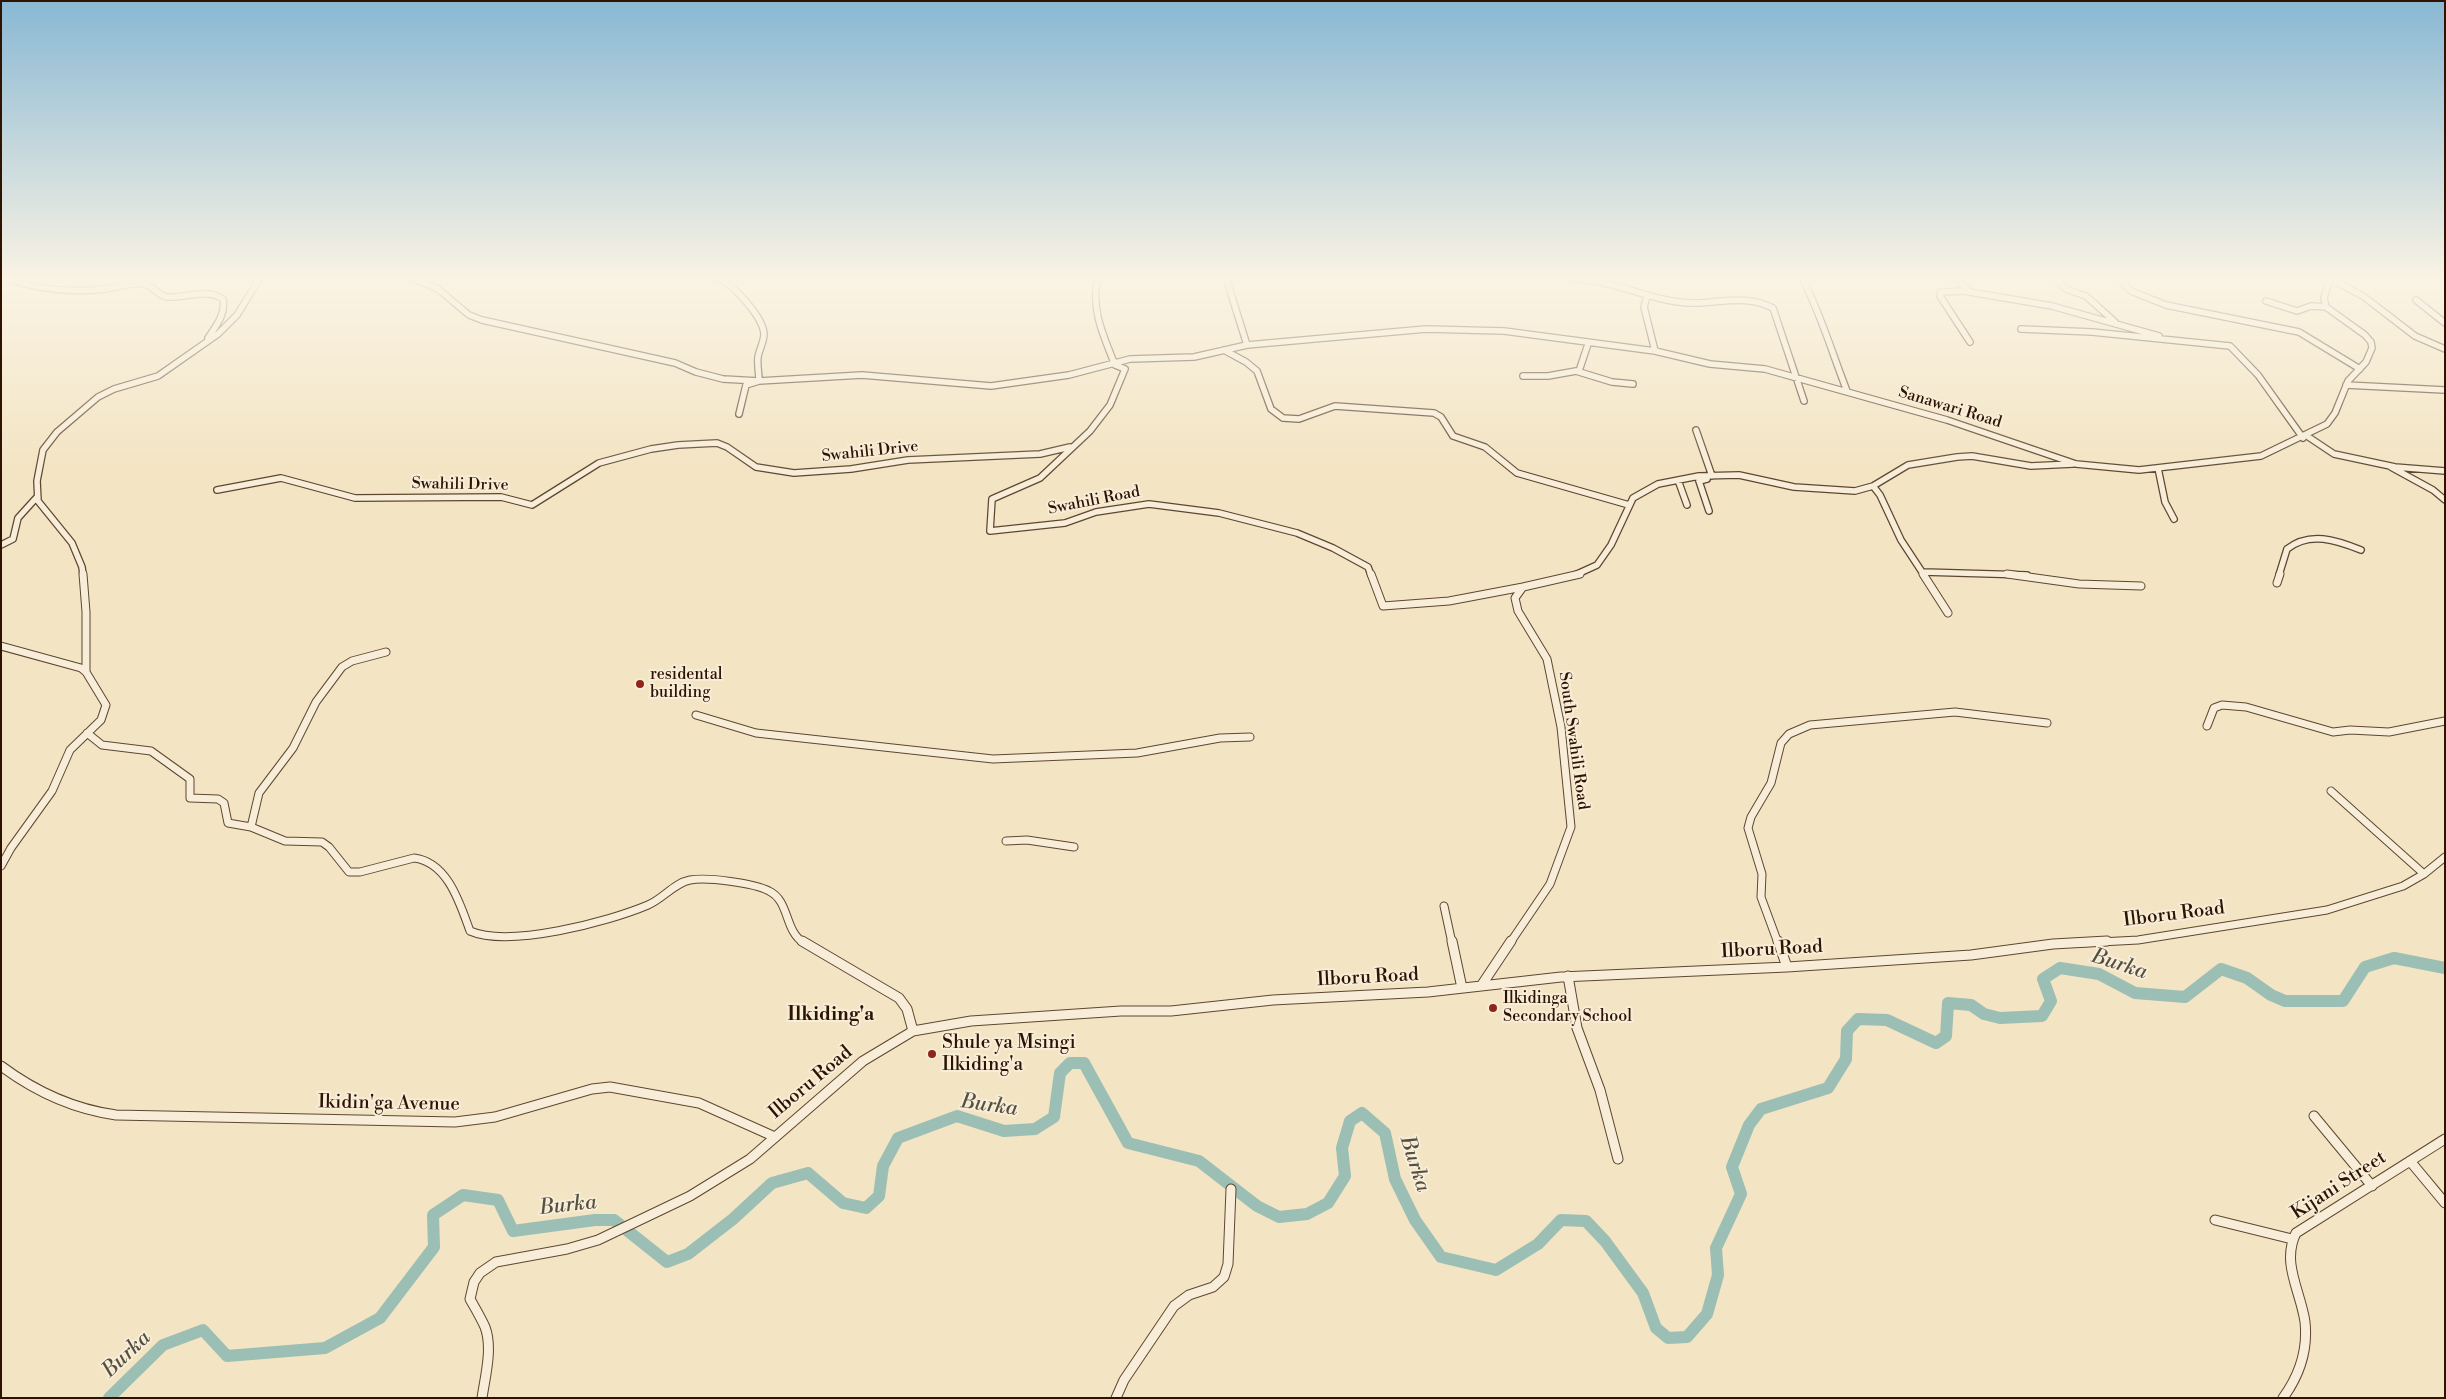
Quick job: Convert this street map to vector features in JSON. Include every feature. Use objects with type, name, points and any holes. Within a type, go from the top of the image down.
[{"type":"street","points":[[86,672],[86,612],[80,560],[72,543],[37,497],[37,481],[43,450],[57,432],[105,392],[158,376],[203,343]]},
{"type":"street","name":"Sanawari Road","points":[[587,343],[675,363],[696,372],[723,379],[759,381],[862,375],[991,386],[1060,376],[1114,365],[1130,359],[1194,356],[1247,345],[1266,343]]},
{"type":"street","points":[[739,414],[746,386],[759,381],[758,358],[762,343]]},
{"type":"street","name":"Swahili Road","points":[[1106,343],[1114,365],[1125,369],[1110,405],[1090,431],[1040,478],[992,498],[990,531],[1065,523],[1096,512],[1149,504],[1219,514],[1297,533],[1333,548],[1368,567],[1383,606],[1449,601],[1523,587]]},
{"type":"street","name":"Sanawari Road","points":[[1583,343],[1655,351],[1710,364],[1765,369],[1847,391],[2008,440],[2076,464],[2123,470],[2254,458],[2275,451],[2305,437],[2330,422],[2346,385],[2372,351],[2371,343]]},
{"type":"street","points":[[1653,343],[1655,351]]},
{"type":"street","points":[[1785,343],[1804,401]]},
{"type":"street","points":[[1828,343],[1847,391]]},
{"type":"street","points":[[2206,343],[2226,345],[2236,351],[2305,437],[2331,453],[2386,464],[2445,471]]},
{"type":"street","points":[[2318,343],[2360,369]]},
{"type":"street","points":[[2432,343],[2445,349]]},
{"type":"street","points":[[1578,371],[1588,344]]},
{"type":"street","points":[[1224,350],[1247,362],[1259,372],[1270,406],[1281,417],[1298,419],[1335,406],[1434,414],[1443,419],[1453,436],[1485,447],[1517,473],[1629,505]]},
{"type":"street","points":[[1524,376],[1544,376],[1578,371],[1612,382],[1633,384]]},
{"type":"street","points":[[2346,385],[2445,390]]},
{"type":"street","points":[[1696,430],[1711,476]]},
{"type":"street","name":"Swahili Drive","points":[[217,490],[281,478],[355,498],[501,497],[532,504],[599,463],[651,449],[678,445],[717,443],[727,447],[756,466],[794,473],[857,469],[908,460],[1040,454],[1072,446]]},
{"type":"street","points":[[1523,587],[1582,573],[1597,565],[1610,545],[1633,498],[1658,484],[1711,476],[1748,476],[1794,487],[1855,490],[1873,486],[1908,466],[1957,457],[1972,456],[2031,466],[2076,464]]},
{"type":"street","points":[[2386,464],[2433,490],[2445,500]]},
{"type":"street","points":[[2158,468],[2165,502],[2174,520]]},
{"type":"street","points":[[1709,511],[1699,481],[1711,476]]},
{"type":"street","points":[[1678,480],[1687,506]]},
{"type":"street","points":[[1873,486],[1880,495],[1901,540],[1923,572],[1930,589],[1948,613]]},
{"type":"street","points":[[1,545],[13,539],[18,518],[37,497]]},
{"type":"street","points":[[2277,583],[2288,549],[2301,541],[2313,538],[2330,540],[2361,550]]},
{"type":"street","points":[[1923,572],[2021,574],[2079,584],[2141,586]]},
{"type":"street","name":"South Swahili Road","points":[[1481,986],[1550,884],[1571,828],[1561,727],[1547,659],[1518,611],[1515,598],[1523,587]]},
{"type":"street","points":[[1,646],[77,666],[86,672],[106,705],[101,720],[70,750],[52,791],[11,848],[1,866]]},
{"type":"street","points":[[251,827],[259,793],[293,748],[318,699],[342,667],[352,662],[386,652]]},
{"type":"street","points":[[2207,726],[2214,708],[2230,705],[2246,707],[2332,732],[2350,730],[2389,732],[2445,721]]},
{"type":"street","points":[[1787,967],[1761,897],[1762,874],[1748,828],[1749,822],[1771,783],[1779,748],[1789,734],[1810,725],[1955,712],[2047,723]]},
{"type":"street","points":[[696,715],[756,732],[1001,760],[1136,753],[1220,738],[1250,737]]},
{"type":"street","points":[[87,733],[102,745],[151,751],[190,779],[190,798],[221,800],[226,808],[228,823],[251,827],[280,840],[326,844],[346,870],[352,873],[410,858],[422,859],[449,879],[457,892],[470,931],[483,938],[552,931],[626,913],[658,900],[692,880],[765,889],[781,901],[790,929],[798,939],[900,998],[907,1009],[913,1031]]},
{"type":"street","points":[[2331,791],[2424,874]]},
{"type":"street","points":[[1006,842],[1027,840],[1074,847]]},
{"type":"street","points":[[1,849],[11,848]]},
{"type":"street","name":"Ilboru Road","points":[[482,1398],[487,1362],[487,1338],[485,1328],[470,1299],[474,1282],[480,1272],[496,1262],[567,1249],[615,1233],[726,1175],[750,1159],[863,1061],[913,1031],[971,1021],[1121,1010],[1171,1011],[1273,1000],[1428,992],[1568,976],[1787,967],[1971,955],[2053,944],[2138,940],[2327,910],[2352,900],[2393,890],[2424,874],[2445,857]]},
{"type":"street","points":[[1444,906],[1462,988]]},
{"type":"street","points":[[1568,976],[1577,1028],[1600,1090],[1618,1159]]},
{"type":"street","name":"Ikidin'ga Avenue","points":[[1,1066],[33,1089],[62,1103],[88,1111],[116,1115],[455,1122],[496,1117],[592,1089],[610,1088],[707,1105],[775,1137]]},
{"type":"street","points":[[2314,1116],[2372,1186]]},
{"type":"street","name":"Kijani Street","points":[[2283,1398],[2299,1371],[2306,1337],[2305,1321],[2290,1256],[2292,1238],[2296,1233],[2445,1139]]},
{"type":"street","points":[[2410,1160],[2445,1203]]},
{"type":"street","points":[[1116,1398],[1124,1380],[1174,1306],[1189,1295],[1213,1287],[1224,1278],[1228,1264],[1231,1189]]},
{"type":"street","points":[[2215,1220],[2292,1238]]},
{"type":"waterway","name":"Burka","points":[[109,1398],[163,1345],[203,1330],[227,1356],[325,1348],[380,1318],[434,1247],[433,1215],[463,1195],[498,1200],[513,1231],[595,1220],[614,1220],[667,1262],[688,1254],[733,1219],[772,1183],[808,1173],[843,1203],[866,1208],[879,1196],[883,1166],[898,1138],[957,1116],[1004,1131],[1035,1129],[1054,1117],[1060,1073],[1070,1063],[1084,1063],[1128,1143],[1199,1161],[1257,1206],[1279,1217],[1307,1214],[1328,1203],[1345,1176],[1342,1148],[1350,1121],[1362,1113],[1385,1133],[1395,1179],[1415,1220],[1441,1257],[1496,1270],[1538,1244],[1561,1220],[1586,1221],[1605,1241],[1643,1293],[1656,1328],[1668,1338],[1687,1337],[1707,1314],[1718,1275],[1716,1248],[1741,1194],[1732,1167],[1749,1125],[1761,1109],[1828,1088],[1846,1059],[1847,1031],[1858,1019],[1887,1020],[1936,1043],[1946,1036],[1948,1003],[1971,1005],[1984,1014],[2000,1018],[2042,1016],[2051,1001],[2043,979],[2060,968],[2099,974],[2135,993],[2185,997],[2221,969],[2247,978],[2271,995],[2285,1001],[2343,1001],[2365,967],[2394,958],[2445,968]]},
{"type":"place","name":"residental building","points":[[640,684]]},
{"type":"place","name":"Ilkidinga Secondary School","points":[[1493,1008]]},
{"type":"place","name":"Shule ya Msingi Ilkiding'a","points":[[932,1054]]},
{"type":"district","name":"Ilkiding'a","points":[[831,1015]]}]
